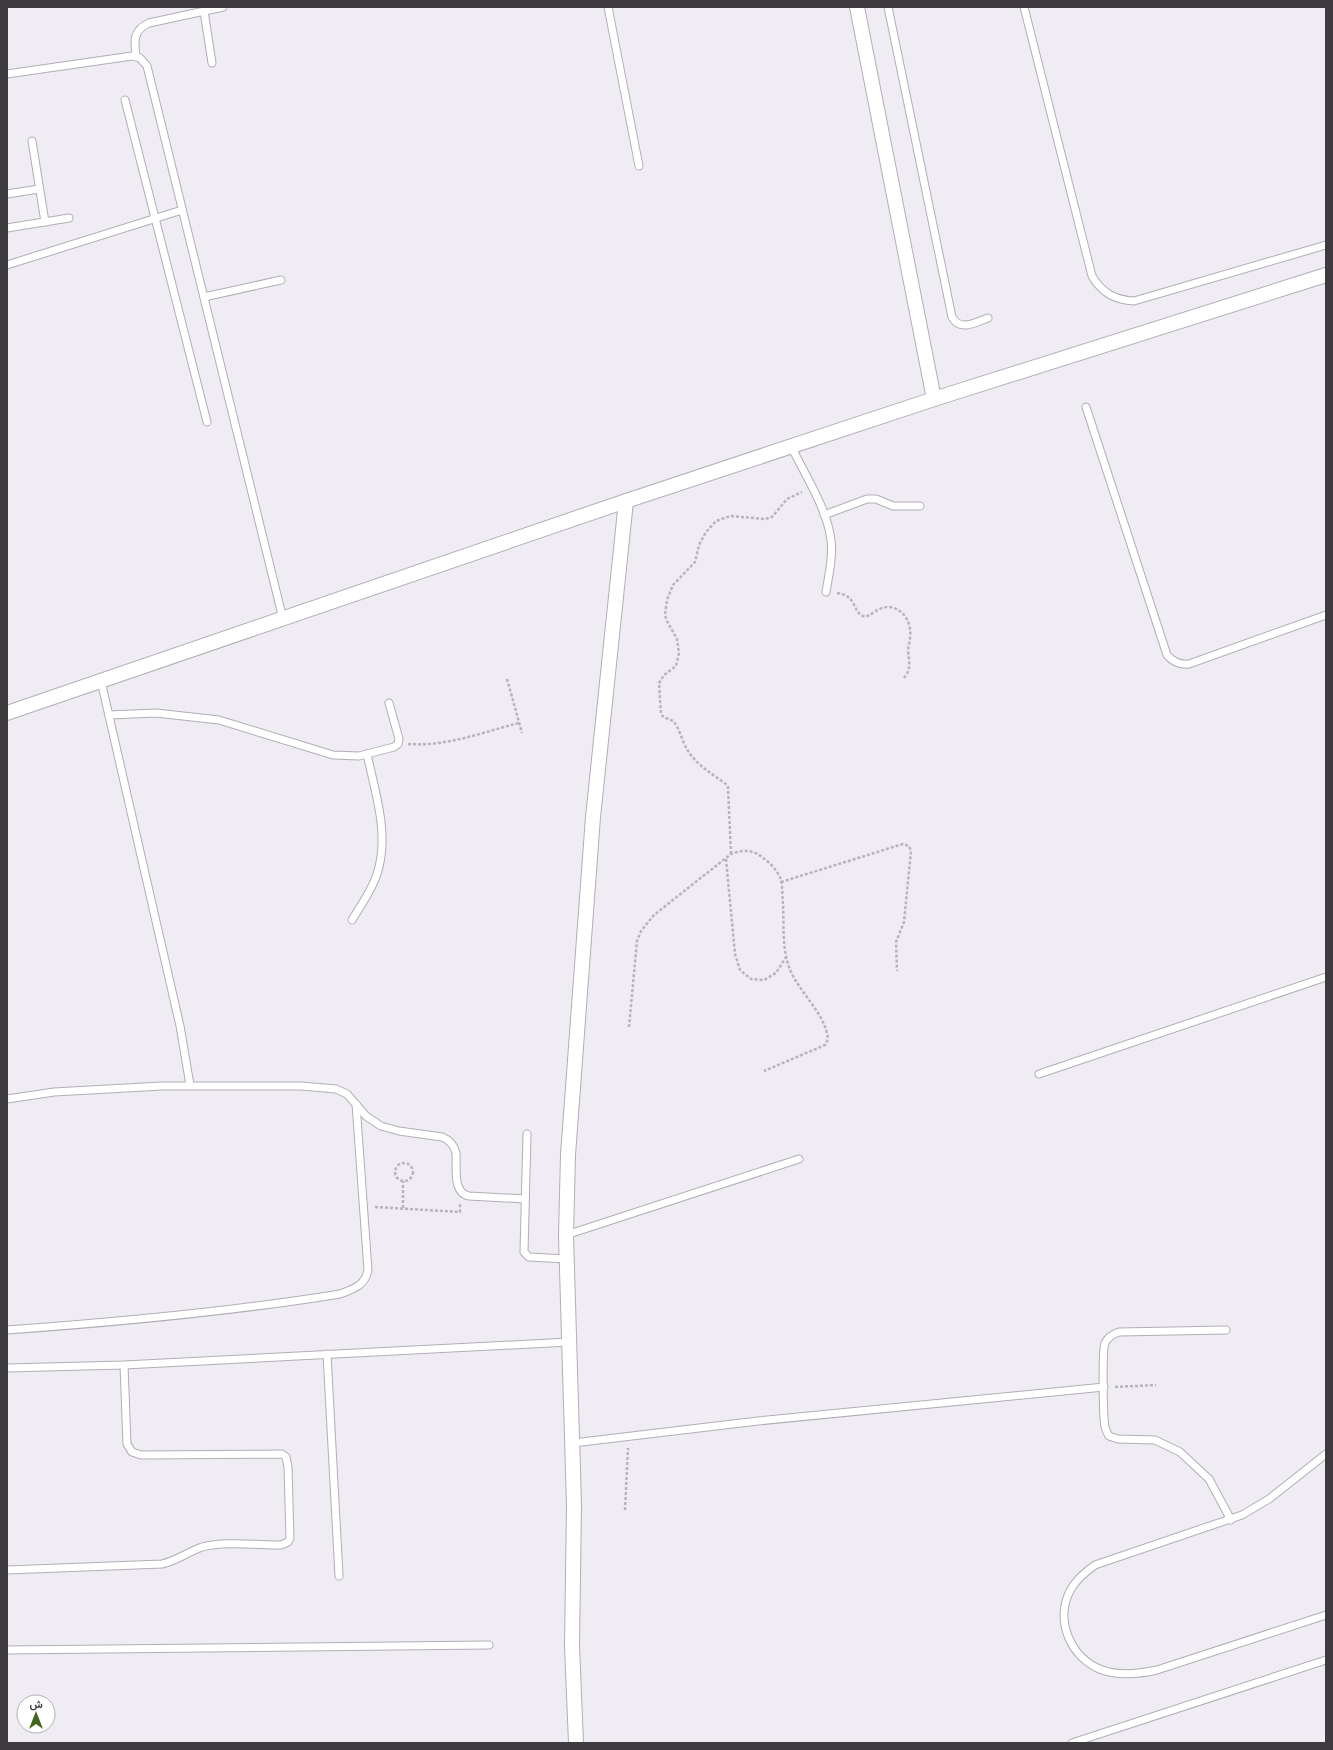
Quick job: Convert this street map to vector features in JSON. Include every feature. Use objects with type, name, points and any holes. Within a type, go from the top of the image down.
[{"type":"street","points":[[856,7],[934,399]]},
{"type":"street","points":[[7,713],[791,446],[934,399],[1326,275]]},
{"type":"street","points":[[576,1743],[572,1646],[574,1505],[573,1443],[566,1235],[568,1155],[571,1094],[592,817],[626,501]]},
{"type":"lane","points":[[136,56],[134,42],[135,36],[142,26],[149,23],[223,7]]},
{"type":"lane","points":[[608,7],[639,166]]},
{"type":"lane","points":[[888,7],[952,317],[957,324],[961,325],[966,325],[988,318]]},
{"type":"lane","points":[[1024,7],[1092,276],[1097,285],[1105,292],[1114,298],[1134,301],[1326,245]]},
{"type":"lane","points":[[204,11],[212,63]]},
{"type":"lane","points":[[7,74],[136,56],[147,66],[283,619]]},
{"type":"lane","points":[[125,100],[207,422]]},
{"type":"lane","points":[[32,141],[45,222]]},
{"type":"lane","points":[[7,194],[39,189]]},
{"type":"lane","points":[[7,265],[182,210]]},
{"type":"lane","points":[[7,228],[70,218]]},
{"type":"lane","points":[[204,297],[281,280]]},
{"type":"lane","points":[[1086,407],[1168,655],[1171,659],[1179,664],[1189,664],[1326,615]]},
{"type":"lane","points":[[791,446],[824,515],[828,527],[831,552],[826,592]]},
{"type":"lane","points":[[824,515],[867,499],[876,500],[893,506],[920,506]]},
{"type":"lane","points":[[101,681],[180,1026],[190,1085]]},
{"type":"lane","points":[[109,715],[156,713],[220,720],[333,755],[350,757],[394,747],[398,744],[389,703]]},
{"type":"lane","points":[[352,920],[372,887],[378,873],[382,844],[380,818],[368,754]]},
{"type":"lane","points":[[1039,1074],[1326,977]]},
{"type":"lane","points":[[7,1099],[77,1090],[190,1085],[301,1086],[336,1089],[347,1094],[366,1116],[381,1126],[399,1131],[442,1137],[452,1143],[456,1153],[458,1188],[462,1194],[469,1196],[525,1198]]},
{"type":"lane","points":[[7,1330],[170,1317],[276,1304],[340,1294],[357,1288],[368,1275],[368,1265],[356,1104]]},
{"type":"lane","points":[[527,1134],[524,1248],[526,1255],[533,1258],[567,1259]]},
{"type":"lane","points":[[566,1235],[799,1159]]},
{"type":"lane","points":[[1226,1330],[1119,1332],[1108,1338],[1103,1348],[1105,1427],[1109,1436],[1118,1439],[1155,1440],[1180,1452],[1209,1479],[1231,1520]]},
{"type":"lane","points":[[7,1368],[124,1364],[569,1342]]},
{"type":"lane","points":[[326,1354],[339,1576]]},
{"type":"lane","points":[[7,1570],[162,1564],[171,1562],[195,1550],[211,1546],[281,1544],[288,1542],[290,1538],[288,1466],[286,1457],[282,1454],[141,1455],[132,1452],[127,1444],[124,1364]]},
{"type":"lane","points":[[573,1443],[758,1421],[1104,1387]]},
{"type":"lane","points":[[1326,1454],[1256,1508],[1231,1520],[1105,1562],[1086,1572],[1071,1589],[1064,1610],[1066,1632],[1076,1651],[1088,1662],[1102,1670],[1112,1673],[1142,1673],[1156,1670],[1326,1615]]},
{"type":"lane","points":[[7,1650],[488,1645]]},
{"type":"lane","points":[[1072,1743],[1326,1660]]},
{"type":"path","points":[[731,854],[728,787],[696,761],[688,752],[675,723],[663,717],[661,714],[659,683],[664,675],[676,666],[679,653],[677,639],[666,621],[665,615],[667,600],[673,585],[695,562],[702,538],[710,526],[716,521],[730,516],[765,519],[772,517],[787,500],[811,487]]},
{"type":"path","points":[[826,592],[848,596],[864,617],[883,607],[894,608],[904,616],[910,627],[908,650],[910,665],[907,675],[903,679]]},
{"type":"path","points":[[507,679],[522,733]]},
{"type":"path","points":[[398,744],[426,744],[449,741],[519,722]]},
{"type":"path","points":[[782,882],[903,844],[909,846],[911,851],[905,917],[896,942],[897,971]]},
{"type":"path","points":[[629,1027],[637,940],[641,931],[654,915],[731,854],[744,850],[758,854],[777,872],[782,882],[786,956],[793,976],[817,1013],[828,1039],[825,1045],[764,1071]]},
{"type":"path","points":[[726,858],[735,954],[740,970],[751,979],[764,980],[776,973],[786,956]]},
{"type":"path","points":[[402,1163],[410,1166],[413,1173],[408,1180],[403,1181],[396,1177],[395,1172],[396,1168],[402,1163]]},
{"type":"path","points":[[403,1181],[403,1208]]},
{"type":"path","points":[[363,1206],[460,1212],[462,1194]]},
{"type":"path","points":[[1104,1387],[1156,1386]]},
{"type":"path","points":[[625,1510],[628,1437]]}]
